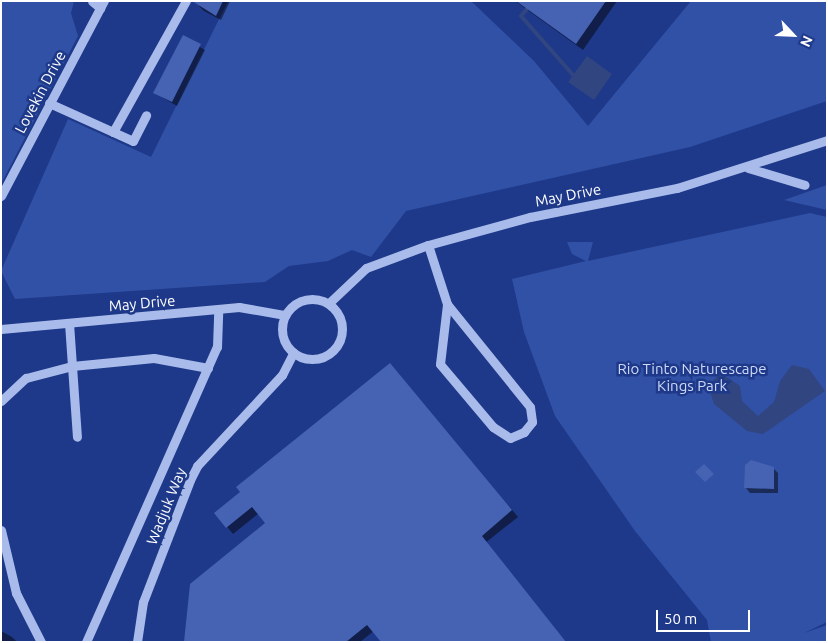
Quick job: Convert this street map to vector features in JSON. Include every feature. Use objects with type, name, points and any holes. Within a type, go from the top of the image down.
[{"type":"street","points":[[92,1],[102,5]]},
{"type":"street","points":[[113,132],[186,1]]},
{"type":"street","name":"Lovekin Drive","points":[[1,196],[48,103],[102,5]]},
{"type":"street","points":[[48,103],[133,141],[146,115]]},
{"type":"street","name":"May Drive","points":[[329,303],[366,268],[428,245],[530,216],[677,188],[748,168],[827,140]]},
{"type":"street","points":[[748,168],[805,185]]},
{"type":"street","points":[[428,245],[447,304],[530,407],[532,422],[524,432],[510,438],[493,427],[440,364],[447,304]]},
{"type":"street","points":[[310,298],[329,303],[342,320],[340,342],[324,357],[303,358],[293,353],[282,336],[285,315],[310,298]]},
{"type":"street","name":"May Drive","points":[[1,329],[218,310],[261,308],[285,315]]},
{"type":"street","points":[[86,642],[217,347],[218,310]]},
{"type":"street","points":[[69,323],[77,437]]},
{"type":"street","name":"Wadjuk Way","points":[[137,642],[143,602],[197,466],[282,375],[293,353]]},
{"type":"street","points":[[1,401],[26,378],[72,366],[154,358],[208,368]]},
{"type":"street","points":[[1,530],[19,602],[41,642]]},
{"type":"green space","points":[[1,1],[74,1],[71,13],[78,36],[1,184]]},
{"type":"green space","points":[[228,1],[471,1],[534,61],[588,126],[691,1],[827,1],[827,101],[690,147],[406,211],[371,257],[352,250],[328,261],[289,266],[265,282],[15,299],[1,271],[68,119],[151,157]]},
{"type":"green space","points":[[827,185],[827,210],[784,200]]},
{"type":"green space","name":"Rio Tinto Naturescape Kings Park","points":[[810,213],[827,217],[827,622],[804,633],[827,625],[827,642],[711,642],[707,620],[635,531],[555,416],[524,332],[512,279],[586,261],[572,254],[567,242],[593,242],[588,261]]},
{"type":"shaded area","points":[[587,56],[612,74],[594,100],[568,82]]},
{"type":"shaded area","points":[[792,365],[809,369],[825,391],[763,434],[747,431],[714,404],[708,385],[721,373],[740,386],[742,401],[758,416],[774,402],[780,381]]},
{"type":"building","points":[[192,1],[223,1],[216,16]]},
{"type":"building","points":[[516,1],[606,1],[576,44]]},
{"type":"building","points":[[183,35],[201,44],[172,102],[153,93]]},
{"type":"building","points":[[390,363],[512,510],[482,536],[566,642],[381,642],[367,625],[346,642],[184,642],[190,584],[265,523],[252,507],[226,528],[214,513],[240,492],[236,487]]},
{"type":"building","points":[[751,460],[774,467],[774,489],[744,488],[745,465]]},
{"type":"building","points":[[704,464],[714,474],[705,482],[695,472]]},
{"type":"waterway","points":[[527,9],[521,16],[573,75]]}]
